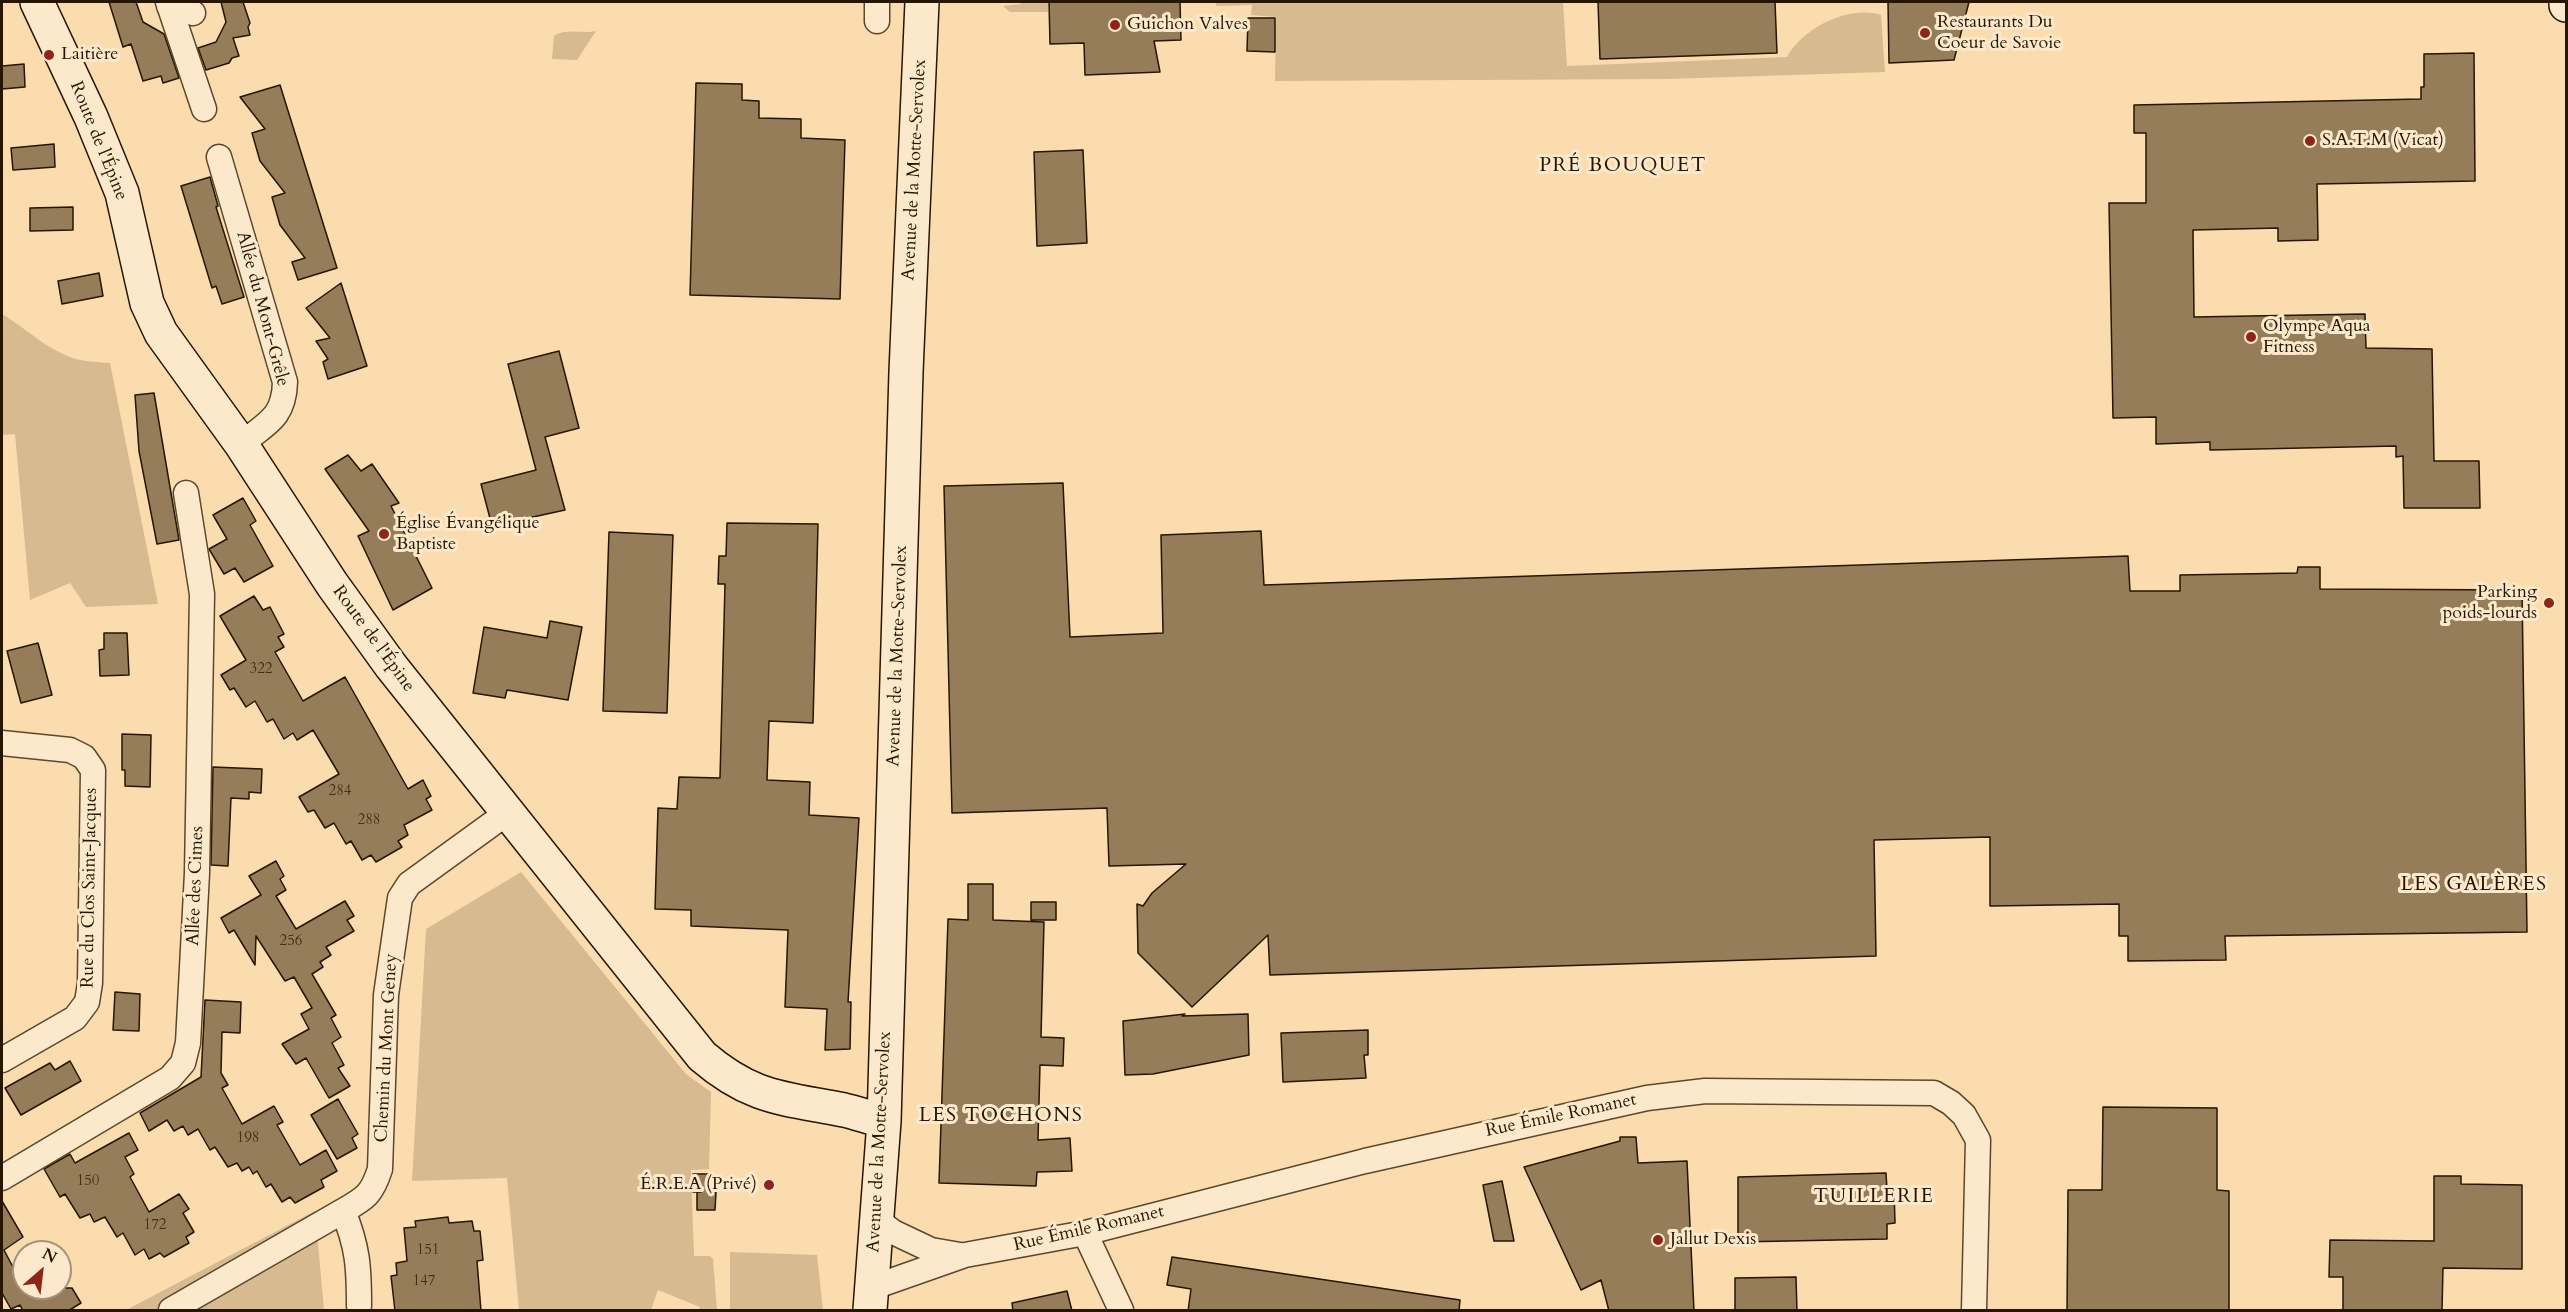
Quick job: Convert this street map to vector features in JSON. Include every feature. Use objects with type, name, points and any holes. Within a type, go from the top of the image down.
[{"type":"street","name":"Avenue de la Motte-Servolex","points":[[871,1299],[884,1121],[906,372],[922,2]]},
{"type":"street","name":"Route de l'Épine","points":[[40,3],[122,193],[147,303],[161,333],[241,444],[332,584],[391,666],[702,1056],[737,1083],[768,1096],[884,1121]]},
{"type":"street","points":[[168,4],[193,14]]},
{"type":"street","points":[[168,4],[204,108]]},
{"type":"street","name":"Allée du Mont-Grêle","points":[[219,157],[285,382],[285,400],[277,415],[241,444]]},
{"type":"street","name":"Allée des Cimes","points":[[2,1178],[170,1077],[183,1063],[191,1017],[197,884],[202,594],[186,493]]},
{"type":"street","name":"Rue du Clos Saint-Jacques","points":[[2,742],[70,750],[84,757],[93,770],[93,782],[90,983],[87,1002],[75,1018],[2,1060]]},
{"type":"street","name":"Chemin du Mont Geney","points":[[171,1311],[367,1197],[380,1169],[386,995],[400,898],[409,884],[507,813]]},
{"type":"street","name":"Rue Émile Romanet","points":[[871,1299],[965,1255],[1084,1233],[1365,1161],[1647,1098],[1706,1091],[1934,1093],[1951,1103],[1964,1115],[1978,1140],[1974,1311]]},
{"type":"street","points":[[343,1211],[352,1233],[359,1263],[359,1306]]},
{"type":"street","name":"Rue Émile Romanet","points":[[876,1219],[894,1232],[931,1250],[965,1255]]},
{"type":"street","points":[[1084,1233],[1121,1311]]},
{"type":"shaded area","points":[[1021,2],[1048,2],[1048,12],[1010,12],[1003,6],[1021,4]]},
{"type":"shaded area","points":[[1216,2],[1563,2],[1567,66],[1787,57],[1794,46],[1815,28],[1841,16],[1868,13],[1881,15],[1885,72],[1667,79],[1275,81],[1276,17],[1251,15],[1252,5],[1216,6]]},
{"type":"shaded area","points":[[596,31],[577,60],[552,59],[554,36],[563,32]]},
{"type":"shaded area","points":[[2,314],[56,351],[84,361],[110,363],[158,604],[86,607],[70,583],[30,600],[15,434],[2,435]]},
{"type":"shaded area","points":[[521,872],[686,1074],[711,1092],[709,1169],[691,1170],[694,1256],[710,1256],[713,1259],[717,1310],[699,1310],[700,1307],[658,1290],[651,1310],[519,1310],[507,1178],[412,1181],[426,929]]},
{"type":"shaded area","points":[[315,1211],[324,1310],[126,1310]]},
{"type":"shaded area","points":[[730,1252],[817,1255],[823,1310],[730,1310]]},
{"type":"building","points":[[109,2],[136,2],[143,22],[164,34],[179,78],[163,83],[161,76],[143,81],[131,44],[123,47]]},
{"type":"building","points":[[221,2],[243,2],[250,23],[248,27],[250,35],[233,38],[239,56],[232,58],[229,63],[206,70],[198,48],[216,42],[226,22]]},
{"type":"building","name":"Guichon Valves","points":[[1049,2],[1180,2],[1181,40],[1154,41],[1160,72],[1085,75],[1084,43],[1050,44]]},
{"type":"building","points":[[1598,2],[1775,2],[1777,53],[1600,59]]},
{"type":"building","name":"Restaurants Du Coeur de Savoie","points":[[1888,2],[1969,2],[1954,60],[1889,63]]},
{"type":"building","points":[[1248,18],[1275,18],[1275,52],[1247,51]]},
{"type":"building","points":[[2474,53],[2475,181],[2317,184],[2318,240],[2278,241],[2278,228],[2193,230],[2194,317],[2365,314],[2366,348],[2432,349],[2434,461],[2479,461],[2480,508],[2404,508],[2403,456],[2396,457],[2396,446],[2210,450],[2210,442],[2156,444],[2156,417],[2113,418],[2109,203],[2146,203],[2146,133],[2134,133],[2134,105],[2421,99],[2421,87],[2424,87],[2424,54]]},
{"type":"building","points":[[24,64],[25,87],[2,89],[2,66]]},
{"type":"building","points":[[696,83],[742,84],[742,100],[759,101],[759,118],[801,119],[801,138],[845,140],[840,299],[690,295]]},
{"type":"building","points":[[280,85],[337,268],[298,280],[292,262],[305,258],[280,225],[272,197],[285,193],[260,161],[252,133],[265,129],[240,97]]},
{"type":"building","points":[[54,144],[55,167],[13,170],[11,148]]},
{"type":"building","points":[[1083,150],[1087,243],[1037,246],[1034,152]]},
{"type":"building","points":[[210,177],[218,206],[216,207],[244,297],[222,304],[216,286],[212,288],[181,186]]},
{"type":"building","points":[[73,207],[73,230],[30,231],[30,208]]},
{"type":"building","points":[[99,273],[103,296],[62,304],[58,281]]},
{"type":"building","points":[[341,283],[367,366],[328,379],[323,362],[328,359],[316,341],[330,338],[306,308]]},
{"type":"building","points":[[559,351],[579,428],[545,437],[565,510],[492,526],[481,484],[536,470],[508,364]]},
{"type":"building","points":[[154,393],[179,540],[157,544],[139,451],[135,395]]},
{"type":"building","name":"Église Évangélique Baptiste","points":[[348,455],[361,471],[372,464],[399,503],[391,506],[432,588],[393,610],[358,536],[369,531],[325,469]]},
{"type":"building","points":[[1063,483],[1070,637],[1163,633],[1161,535],[1261,531],[1264,585],[2128,556],[2130,591],[2180,591],[2180,575],[2297,573],[2298,567],[2320,567],[2320,589],[2522,590],[2527,932],[2225,936],[2226,960],[2128,961],[2128,936],[2119,936],[2119,904],[1990,906],[1990,837],[1874,840],[1876,956],[1270,975],[1268,935],[1192,1007],[1138,953],[1137,904],[1143,906],[1152,893],[1186,864],[1109,866],[1107,808],[952,813],[944,486]]},
{"type":"building","points":[[243,498],[256,521],[250,525],[273,566],[244,582],[235,568],[224,574],[209,549],[227,539],[213,515]]},
{"type":"building","points":[[727,523],[818,524],[813,723],[769,721],[767,780],[810,782],[809,815],[859,818],[848,1002],[851,1002],[850,1049],[825,1050],[827,1009],[785,1007],[788,930],[691,926],[691,910],[655,909],[658,808],[677,809],[679,777],[720,778],[725,584],[718,584],[719,556],[726,556]]},
{"type":"building","points":[[609,532],[673,535],[667,713],[603,711]]},
{"type":"building","points":[[254,596],[263,610],[270,607],[284,634],[278,637],[284,647],[275,652],[303,701],[345,677],[408,789],[423,780],[431,796],[426,799],[432,810],[404,825],[408,835],[398,841],[402,847],[376,862],[371,855],[362,860],[351,841],[346,844],[334,823],[325,828],[314,810],[308,812],[299,797],[339,774],[313,730],[297,740],[293,733],[284,739],[273,719],[267,722],[255,701],[246,707],[234,688],[230,690],[221,675],[246,660],[220,616]]},
{"type":"building","points":[[550,621],[582,627],[568,700],[507,690],[505,698],[473,693],[484,627],[547,638]]},
{"type":"building","points":[[104,633],[127,633],[129,675],[100,676],[99,650],[104,649]]},
{"type":"building","points":[[38,643],[52,695],[21,703],[7,651]]},
{"type":"building","points":[[122,734],[151,735],[150,787],[125,786],[125,770],[122,770]]},
{"type":"building","points":[[213,767],[262,769],[261,793],[249,792],[249,799],[231,798],[228,866],[211,865]]},
{"type":"building","points":[[276,861],[284,876],[280,879],[286,890],[276,896],[296,929],[345,901],[354,916],[347,920],[354,931],[326,947],[331,955],[320,962],[323,967],[312,974],[336,1015],[331,1018],[341,1037],[332,1043],[344,1065],[338,1068],[350,1086],[329,1098],[306,1058],[296,1064],[282,1044],[309,1029],[301,1014],[312,1008],[294,977],[285,981],[256,936],[255,965],[234,930],[229,933],[221,918],[261,895],[249,876]]},
{"type":"building","points":[[968,884],[993,884],[993,920],[1044,922],[1041,1037],[1064,1038],[1063,1066],[1040,1065],[1038,1140],[1070,1138],[1072,1171],[1037,1172],[1036,1186],[939,1183],[948,919],[968,920]]},
{"type":"building","points":[[1031,902],[1056,902],[1056,920],[1031,920]]},
{"type":"building","points":[[115,992],[140,994],[139,1031],[113,1030]]},
{"type":"building","points":[[205,1000],[241,1002],[240,1033],[222,1032],[221,1073],[228,1085],[222,1088],[242,1124],[274,1106],[283,1122],[277,1125],[300,1165],[326,1150],[337,1171],[321,1180],[324,1187],[295,1203],[290,1197],[282,1202],[271,1184],[266,1187],[257,1171],[253,1174],[249,1167],[242,1171],[237,1163],[228,1167],[215,1147],[210,1150],[198,1129],[188,1135],[183,1126],[174,1131],[167,1120],[149,1131],[140,1113],[201,1077]]},
{"type":"building","points":[[1185,1014],[1182,1016],[1248,1014],[1249,1055],[1153,1074],[1125,1075],[1123,1021]]},
{"type":"building","points":[[1368,1030],[1368,1055],[1364,1055],[1366,1078],[1283,1082],[1281,1033]]},
{"type":"building","points":[[70,1061],[81,1081],[21,1115],[5,1088],[50,1063],[55,1070]]},
{"type":"building","points":[[338,1099],[358,1134],[352,1138],[357,1148],[337,1159],[311,1115]]},
{"type":"building","points":[[2103,1107],[2217,1108],[2217,1190],[2229,1191],[2229,1311],[2067,1311],[2068,1190],[2102,1190]]},
{"type":"building","points":[[129,1133],[138,1150],[125,1157],[134,1174],[130,1177],[149,1212],[179,1194],[189,1209],[183,1213],[194,1232],[186,1237],[189,1243],[164,1257],[160,1253],[149,1259],[144,1249],[135,1255],[123,1233],[117,1237],[105,1217],[94,1222],[90,1214],[80,1218],[65,1194],[60,1197],[44,1169],[70,1154],[75,1163]]},
{"type":"building","points":[[1620,1137],[1636,1137],[1638,1163],[1687,1161],[1694,1311],[1609,1311],[1601,1280],[1581,1290],[1524,1167],[1620,1141]]},
{"type":"building","points":[[1886,1173],[1887,1189],[1894,1189],[1895,1223],[1887,1224],[1887,1239],[1738,1242],[1738,1177]]},
{"type":"building","points":[[693,1174],[711,1174],[710,1192],[716,1192],[715,1210],[697,1210],[697,1192],[693,1192]]},
{"type":"building","points":[[2434,1176],[2461,1176],[2461,1184],[2522,1185],[2522,1269],[2443,1268],[2442,1311],[2343,1311],[2343,1277],[2329,1277],[2330,1240],[2434,1241]]},
{"type":"building","points":[[1502,1181],[1514,1241],[1494,1241],[1483,1185]]},
{"type":"building","points":[[2,1201],[23,1237],[12,1240],[12,1245],[4,1250],[12,1265],[12,1300],[72,1300],[72,1288],[81,1303],[68,1311],[23,1311],[20,1305],[11,1309],[2,1293]]},
{"type":"building","points":[[448,1217],[449,1223],[472,1221],[474,1231],[480,1231],[483,1260],[477,1261],[481,1311],[395,1311],[391,1276],[397,1275],[396,1263],[407,1261],[404,1228],[416,1227],[415,1221]]},
{"type":"building","points":[[1172,1257],[1460,1300],[1459,1311],[1188,1311],[1191,1289],[1167,1285]]},
{"type":"building","points":[[1796,1277],[1797,1311],[1735,1311],[1735,1278]]},
{"type":"building","points":[[1067,1291],[1072,1311],[1013,1311],[1012,1303]]},
{"type":"place","name":"Guichon Valves","points":[[1115,25]]},
{"type":"place","name":"Restaurants Du Coeur de Savoie","points":[[1925,33]]},
{"type":"place","name":"Laitière","points":[[49,55]]},
{"type":"place","name":"S.A.T.M (Vicat)","points":[[2310,141]]},
{"type":"place","name":"Olympe Aqua Fitness","points":[[2251,337]]},
{"type":"place","name":"Église Évangélique Baptiste","points":[[384,534]]},
{"type":"place","name":"Parking poids-lourds","points":[[2549,603]]},
{"type":"place","name":"É.R.E.A (Privé)","points":[[769,1185]]},
{"type":"place","name":"Jallut Dexis","points":[[1658,1240]]},
{"type":"district","name":"PRÉ BOUQUET","points":[[1623,166]]},
{"type":"district","name":"LES GALÈRES","points":[[2474,885]]},
{"type":"district","name":"LES TOCHONS","points":[[1001,1116]]},
{"type":"district","name":"TUILLERIE","points":[[1874,1197]]}]
